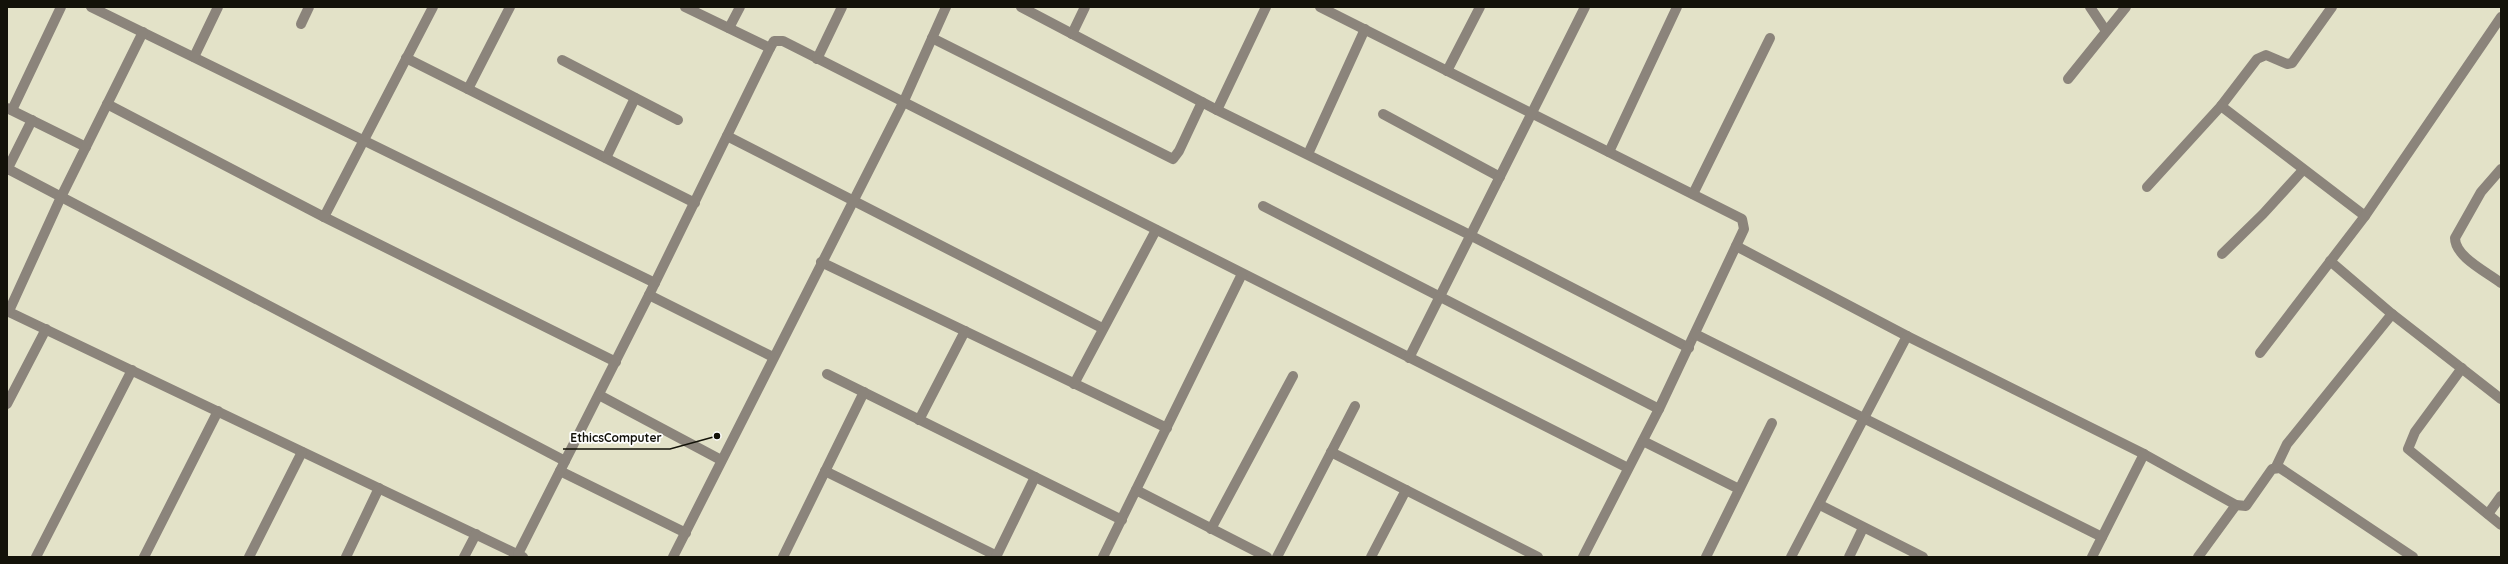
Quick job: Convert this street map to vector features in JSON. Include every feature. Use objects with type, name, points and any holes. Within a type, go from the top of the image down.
[{"type":"street","points":[[61,7],[9,109],[86,147]]},
{"type":"street","points":[[91,7],[364,139],[655,284]]},
{"type":"street","points":[[194,57],[218,7]]},
{"type":"street","points":[[301,24],[309,7]]},
{"type":"street","points":[[324,217],[433,7]]},
{"type":"street","points":[[468,89],[510,7]]},
{"type":"street","points":[[685,7],[770,48]]},
{"type":"street","points":[[729,28],[740,7]]},
{"type":"street","points":[[817,59],[842,7]]},
{"type":"street","points":[[673,557],[821,262],[903,103],[946,7]]},
{"type":"street","points":[[1021,7],[1217,110],[1470,235],[1689,348]]},
{"type":"street","points":[[1072,34],[1085,7]]},
{"type":"street","points":[[1217,110],[1266,7]]},
{"type":"street","points":[[1320,7],[1742,219],[1744,229],[1689,348],[1660,409],[1583,557]]},
{"type":"street","points":[[1447,71],[1480,7]]},
{"type":"street","points":[[1409,358],[1585,7]]},
{"type":"street","points":[[1609,152],[1677,7]]},
{"type":"street","points":[[2090,7],[2106,32]]},
{"type":"street","points":[[2068,78],[2126,7]]},
{"type":"street","points":[[2147,187],[2221,106],[2261,56],[2269,56],[2287,64],[2292,63],[2332,7]]},
{"type":"street","points":[[2260,353],[2365,216],[2501,17]]},
{"type":"street","points":[[1308,154],[1365,29]]},
{"type":"street","points":[[143,32],[61,197],[8,311],[520,556],[565,461],[655,284],[770,48],[774,41],[778,40],[1628,468]]},
{"type":"street","points":[[932,38],[1172,159],[1179,151],[1202,102]]},
{"type":"street","points":[[1692,194],[1770,38]]},
{"type":"street","points":[[406,58],[694,203]]},
{"type":"street","points":[[562,60],[678,120]]},
{"type":"street","points":[[606,158],[635,98]]},
{"type":"street","points":[[108,104],[324,217],[616,362]]},
{"type":"street","points":[[2221,106],[2302,170],[2365,216]]},
{"type":"street","points":[[1383,114],[1500,176]]},
{"type":"street","points":[[32,120],[7,169],[565,461]]},
{"type":"street","points":[[727,136],[1102,328]]},
{"type":"street","points":[[2501,169],[2481,192],[2455,238],[2456,245],[2464,256],[2501,283]]},
{"type":"street","points":[[2222,254],[2263,214],[2302,170]]},
{"type":"street","points":[[1264,206],[1660,409]]},
{"type":"street","points":[[1074,384],[1102,328],[1156,230]]},
{"type":"street","points":[[1736,246],[1907,336],[2144,454],[2236,506],[2246,506],[2270,472],[2276,467],[2287,444],[2392,314]]},
{"type":"street","points":[[2330,261],[2392,314],[2501,399]]},
{"type":"street","points":[[821,262],[1167,428]]},
{"type":"street","points":[[1103,557],[1242,274]]},
{"type":"street","points":[[649,295],[773,357]]},
{"type":"street","points":[[7,404],[46,329]]},
{"type":"street","points":[[920,420],[965,331]]},
{"type":"street","points":[[1695,334],[2102,536]]},
{"type":"street","points":[[1791,557],[1820,505],[1907,336]]},
{"type":"street","points":[[2462,368],[2407,446],[2409,452],[2501,525]]},
{"type":"street","points":[[36,557],[132,370]]},
{"type":"street","points":[[827,374],[1122,520]]},
{"type":"street","points":[[1212,529],[1293,376]]},
{"type":"street","points":[[783,557],[864,392]]},
{"type":"street","points":[[598,395],[721,460]]},
{"type":"street","points":[[1277,557],[1355,406]]},
{"type":"street","points":[[144,557],[218,411]]},
{"type":"street","points":[[1706,557],[1772,424]]},
{"type":"street","points":[[1643,441],[1739,489]]},
{"type":"street","points":[[249,557],[302,452]]},
{"type":"street","points":[[1331,452],[1538,557]]},
{"type":"street","points":[[2092,557],[2144,454]]},
{"type":"street","points":[[2276,467],[2284,470],[2413,557]]},
{"type":"street","points":[[825,471],[996,556],[1034,477]]},
{"type":"street","points":[[560,472],[686,533]]},
{"type":"street","points":[[346,557],[379,488]]},
{"type":"street","points":[[1136,490],[1212,529],[1254,554],[1267,557]]},
{"type":"street","points":[[1371,557],[1406,490]]},
{"type":"street","points":[[2488,514],[2501,496]]},
{"type":"street","points":[[1820,505],[1923,557]]},
{"type":"street","points":[[2198,557],[2236,506]]},
{"type":"street","points":[[1849,557],[1863,528]]},
{"type":"street","points":[[464,557],[476,534]]},
{"type":"place","name":"EthicsComputer","points":[[717,436]]}]
